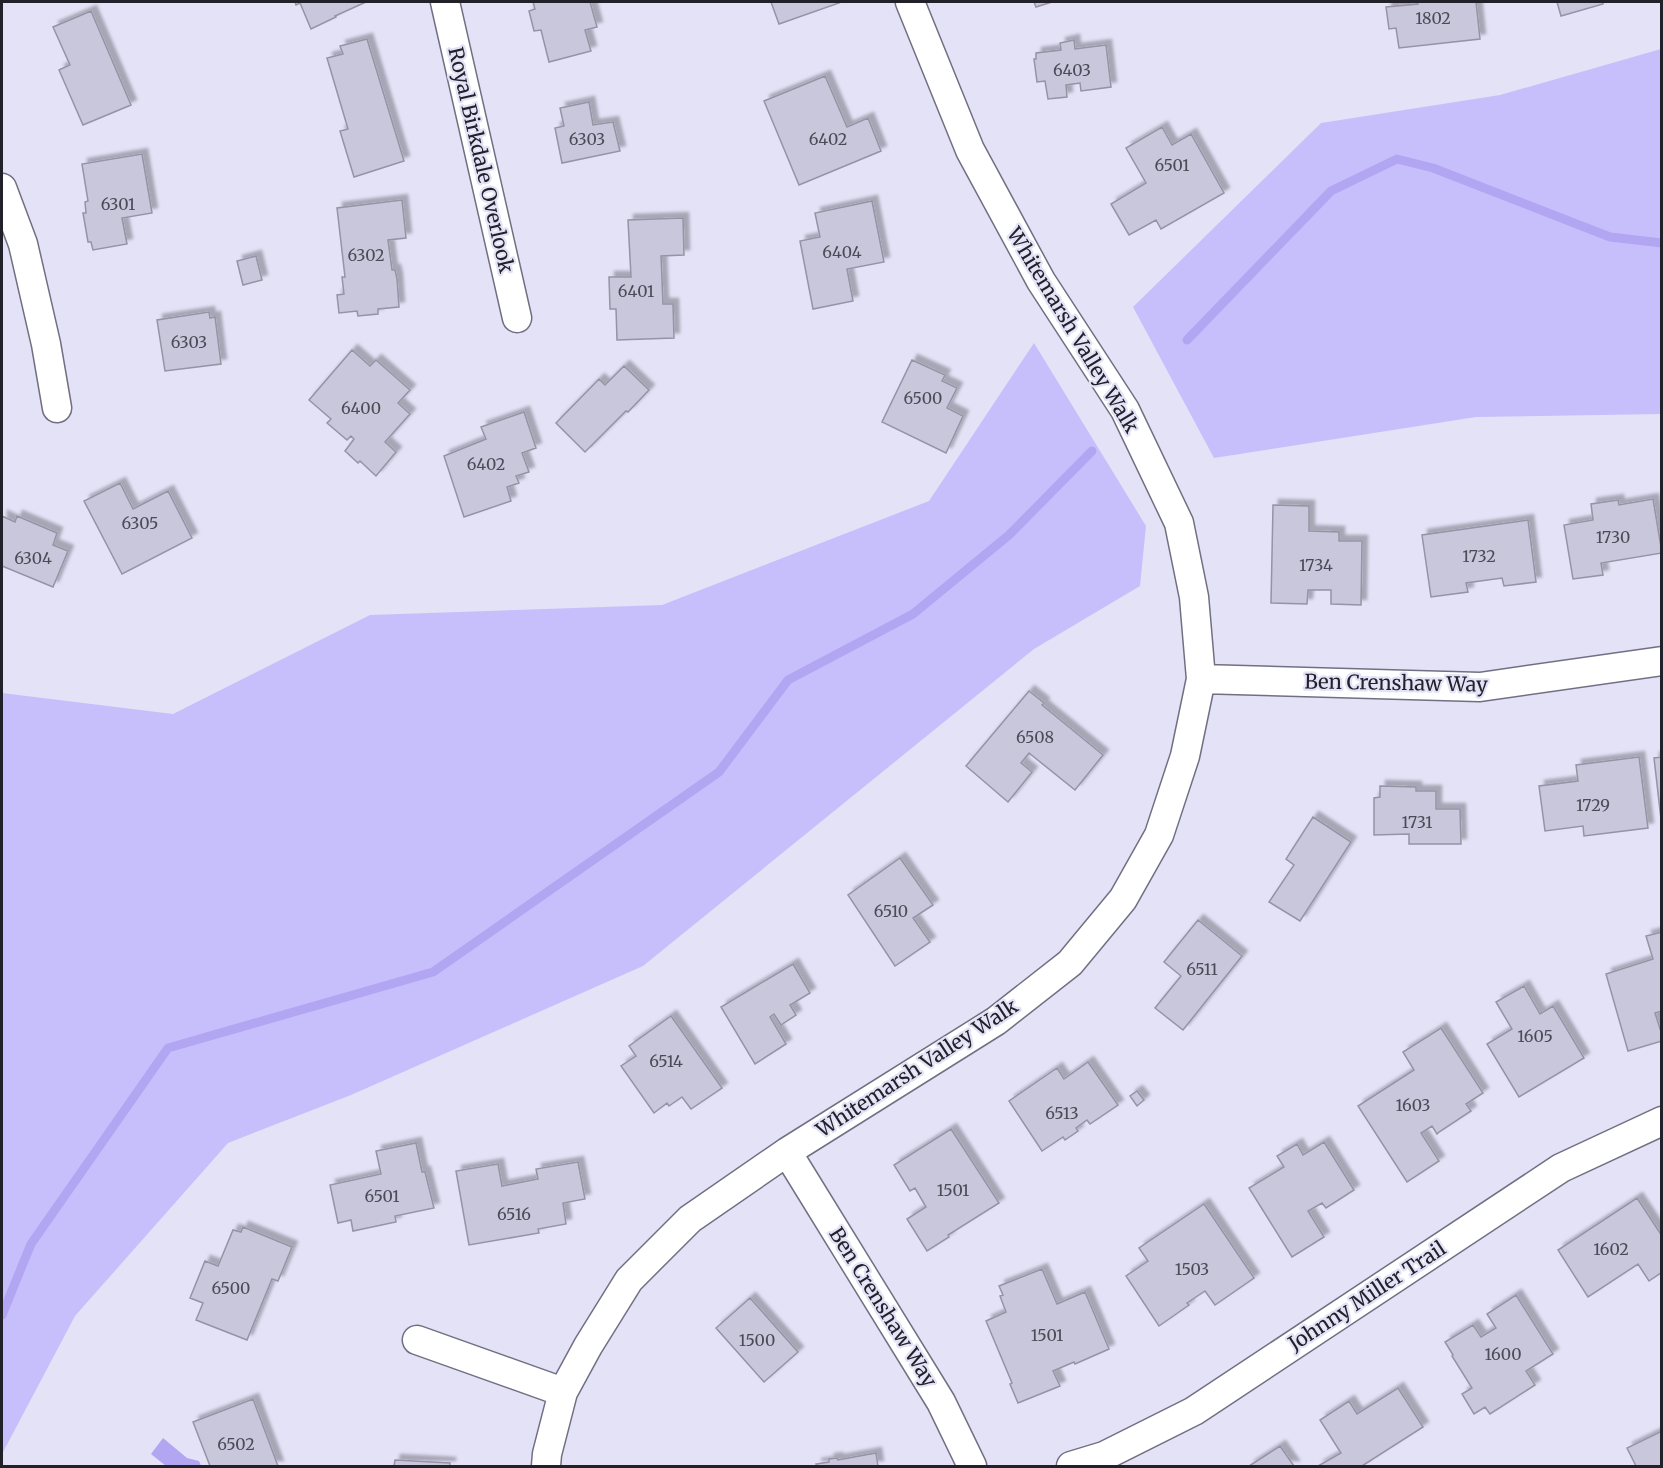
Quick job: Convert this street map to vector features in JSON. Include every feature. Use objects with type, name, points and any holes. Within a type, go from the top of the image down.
[{"type":"street","name":"Royal Birkdale Overlook","points":[[445,2],[517,318]]},
{"type":"street","name":"Whitemarsh Valley Walk","points":[[546,1467],[562,1392],[629,1280],[690,1219],[787,1152],[996,1021],[1070,963],[1123,899],[1159,835],[1185,756],[1201,679],[1194,597],[1179,523],[1125,410],[1041,281],[970,150],[910,2]]},
{"type":"street","points":[[2,188],[23,244],[46,344],[57,408]]},
{"type":"street","name":"Ben Crenshaw Way","points":[[1201,679],[1480,687],[1662,661]]},
{"type":"street","name":"Johnny Miller Trail","points":[[1071,1467],[1104,1456],[1194,1411],[1561,1168],[1662,1121]]},
{"type":"street","name":"Ben Crenshaw Way","points":[[787,1152],[941,1402],[972,1467]]},
{"type":"street","points":[[417,1340],[562,1392]]},
{"type":"shaded area","points":[[1661,49],[1661,414],[1476,417],[1214,458],[1133,307],[1321,123],[1500,95]]},
{"type":"shaded area","points":[[1034,343],[1146,526],[1140,586],[1034,649],[643,966],[351,1095],[228,1143],[75,1316],[2,1454],[2,693],[173,714],[370,615],[662,605],[929,501]]},
{"type":"shaded area","points":[[163,1438],[187,1458],[199,1461],[201,1466],[166,1466],[151,1454]]},
{"type":"building","points":[[295,2],[366,2],[311,29],[300,3],[296,5]]},
{"type":"building","points":[[533,2],[590,2],[597,27],[585,30],[591,51],[549,62],[541,30],[534,31],[529,11],[535,9]]},
{"type":"building","points":[[771,2],[838,2],[839,3],[779,24]]},
{"type":"building","points":[[1034,2],[1052,2],[1036,7]]},
{"type":"building","points":[[1417,2],[1476,2],[1480,39],[1399,48],[1396,28],[1389,29],[1386,7],[1418,4]]},
{"type":"building","points":[[1557,2],[1603,2],[1603,4],[1561,16]]},
{"type":"building","points":[[91,11],[131,105],[83,125],[59,70],[70,65],[53,27]]},
{"type":"building","points":[[367,39],[404,161],[354,177],[340,131],[348,129],[327,58],[343,54],[340,46]]},
{"type":"building","points":[[1074,40],[1075,49],[1106,45],[1111,87],[1081,91],[1080,83],[1066,85],[1067,97],[1048,99],[1045,81],[1037,82],[1034,59],[1036,59],[1036,53],[1061,50],[1060,43]]},
{"type":"building","points":[[825,76],[847,127],[868,118],[881,151],[799,185],[764,101]]},
{"type":"building","points":[[589,102],[593,125],[613,122],[620,151],[562,163],[555,128],[564,126],[560,108]]},
{"type":"building","points":[[1162,127],[1172,145],[1191,134],[1224,193],[1161,229],[1156,220],[1129,235],[1111,204],[1146,183],[1126,148]]},
{"type":"building","points":[[142,154],[152,213],[122,218],[127,244],[93,250],[91,242],[88,242],[83,213],[86,213],[85,202],[88,201],[82,164]]},
{"type":"building","points":[[402,200],[406,238],[388,240],[392,270],[395,270],[397,279],[399,307],[378,309],[378,314],[358,316],[357,311],[339,313],[337,295],[344,294],[342,277],[345,277],[337,208]]},
{"type":"building","points":[[872,201],[884,262],[847,269],[853,301],[813,309],[800,241],[820,237],[815,213]]},
{"type":"building","points":[[683,218],[684,255],[661,256],[663,304],[673,304],[674,338],[617,340],[616,309],[610,309],[609,277],[631,277],[628,220]]},
{"type":"building","points":[[256,256],[262,280],[243,285],[237,261]]},
{"type":"building","points":[[209,312],[210,318],[215,317],[221,364],[165,371],[157,320]]},
{"type":"building","points":[[352,350],[370,366],[376,360],[410,390],[398,403],[410,414],[385,442],[396,452],[376,476],[345,451],[354,439],[351,436],[347,440],[327,423],[331,419],[309,400]]},
{"type":"building","points":[[912,360],[945,375],[942,381],[957,388],[947,408],[963,416],[946,453],[882,422]]},
{"type":"building","points":[[624,366],[649,390],[585,452],[556,423],[599,379],[605,385]]},
{"type":"building","points":[[524,412],[536,448],[522,453],[529,472],[516,476],[519,483],[507,487],[511,501],[464,517],[444,456],[486,439],[481,427]]},
{"type":"building","points":[[120,483],[133,509],[168,491],[192,538],[122,574],[84,501]]},
{"type":"building","points":[[1653,499],[1662,553],[1601,563],[1603,575],[1573,579],[1564,525],[1593,520],[1591,504],[1618,500],[1619,505]]},
{"type":"building","points":[[1273,505],[1309,506],[1309,531],[1339,532],[1339,541],[1362,541],[1361,605],[1331,604],[1331,590],[1308,590],[1307,604],[1271,603]]},
{"type":"building","points":[[2,516],[15,522],[17,516],[57,533],[53,545],[68,551],[53,587],[2,566]]},
{"type":"building","points":[[1528,520],[1536,582],[1504,586],[1502,578],[1466,583],[1468,592],[1431,597],[1422,535]]},
{"type":"building","points":[[1029,691],[1044,703],[1042,705],[1103,755],[1075,790],[1029,753],[1021,763],[1032,772],[1008,802],[966,766]]},
{"type":"building","points":[[1639,757],[1648,828],[1584,836],[1583,826],[1545,831],[1539,786],[1578,781],[1576,765]]},
{"type":"building","points":[[1662,757],[1662,818],[1661,819],[1654,758]]},
{"type":"building","points":[[1380,786],[1416,787],[1416,791],[1436,791],[1436,809],[1460,809],[1461,844],[1409,844],[1409,834],[1374,835],[1374,798],[1380,797]]},
{"type":"building","points":[[1313,817],[1351,842],[1300,921],[1269,902],[1294,865],[1286,859]]},
{"type":"building","points":[[900,858],[933,905],[913,918],[930,942],[895,966],[848,895]]},
{"type":"building","points":[[1198,920],[1242,956],[1183,1030],[1155,1008],[1181,976],[1164,962]]},
{"type":"building","points":[[1662,932],[1662,1011],[1655,1013],[1662,1041],[1628,1051],[1606,974],[1653,959],[1646,936]]},
{"type":"building","points":[[793,964],[810,993],[790,1005],[796,1015],[781,1025],[774,1014],[770,1017],[786,1044],[755,1064],[721,1007]]},
{"type":"building","points":[[1524,986],[1540,1014],[1553,1006],[1584,1058],[1519,1097],[1487,1044],[1512,1029],[1496,1002]]},
{"type":"building","points":[[671,1016],[722,1088],[691,1109],[682,1097],[669,1106],[667,1103],[654,1113],[621,1066],[636,1056],[629,1046]]},
{"type":"building","points":[[1441,1028],[1483,1093],[1466,1104],[1471,1111],[1437,1134],[1432,1126],[1421,1133],[1439,1161],[1407,1182],[1358,1106],[1414,1070],[1403,1052]]},
{"type":"building","points":[[1088,1062],[1118,1105],[1090,1124],[1087,1120],[1076,1128],[1078,1131],[1065,1140],[1063,1137],[1042,1151],[1009,1101],[1057,1068],[1064,1079]]},
{"type":"building","points":[[1137,1091],[1144,1100],[1137,1106],[1130,1096]]},
{"type":"building","points":[[951,1129],[999,1203],[927,1251],[907,1219],[926,1207],[915,1188],[910,1191],[894,1165]]},
{"type":"building","points":[[1324,1142],[1354,1190],[1326,1208],[1322,1203],[1308,1211],[1324,1237],[1292,1257],[1249,1188],[1284,1167],[1277,1156],[1297,1144],[1303,1155]]},
{"type":"building","points":[[416,1143],[422,1172],[425,1172],[434,1208],[395,1216],[396,1222],[353,1231],[351,1220],[338,1223],[330,1185],[381,1174],[376,1151]]},
{"type":"building","points":[[578,1162],[585,1199],[563,1203],[566,1224],[538,1229],[539,1233],[469,1245],[456,1171],[498,1164],[502,1186],[538,1179],[536,1169]]},
{"type":"building","points":[[1637,1198],[1662,1236],[1662,1272],[1649,1281],[1638,1264],[1588,1297],[1558,1250]]},
{"type":"building","points":[[1204,1204],[1254,1278],[1215,1305],[1205,1291],[1159,1326],[1126,1276],[1148,1261],[1139,1248]]},
{"type":"building","points":[[243,1227],[292,1247],[278,1281],[272,1279],[247,1340],[196,1320],[203,1303],[190,1298],[205,1261],[218,1266],[233,1230],[241,1232]]},
{"type":"building","points":[[1042,1269],[1057,1304],[1085,1292],[1109,1349],[1053,1371],[1060,1386],[1018,1403],[986,1321],[1006,1312],[999,1286]]},
{"type":"building","points":[[1516,1295],[1553,1354],[1526,1371],[1535,1385],[1490,1414],[1485,1407],[1474,1414],[1462,1394],[1472,1388],[1445,1342],[1473,1325],[1481,1337],[1496,1328],[1487,1314]]},
{"type":"building","points":[[750,1298],[798,1352],[764,1382],[716,1328]]},
{"type":"building","points":[[1398,1388],[1423,1427],[1362,1466],[1318,1466],[1341,1453],[1320,1420],[1349,1401],[1357,1414]]},
{"type":"building","points":[[253,1399],[278,1466],[210,1466],[193,1422]]},
{"type":"building","points":[[1662,1431],[1662,1466],[1636,1466],[1627,1448]]},
{"type":"building","points":[[1280,1446],[1294,1466],[1249,1466]]},
{"type":"building","points":[[876,1453],[878,1466],[817,1466],[816,1464],[829,1462],[829,1459],[837,1458],[838,1460]]},
{"type":"building","points":[[395,1460],[450,1463],[450,1466],[394,1466]]},
{"type":"waterway","points":[[1187,340],[1331,191],[1397,159],[1433,168],[1610,237],[1662,243]]},
{"type":"waterway","points":[[2,1315],[31,1244],[168,1048],[433,972],[719,772],[788,680],[913,614],[1009,535],[1092,451]]}]
